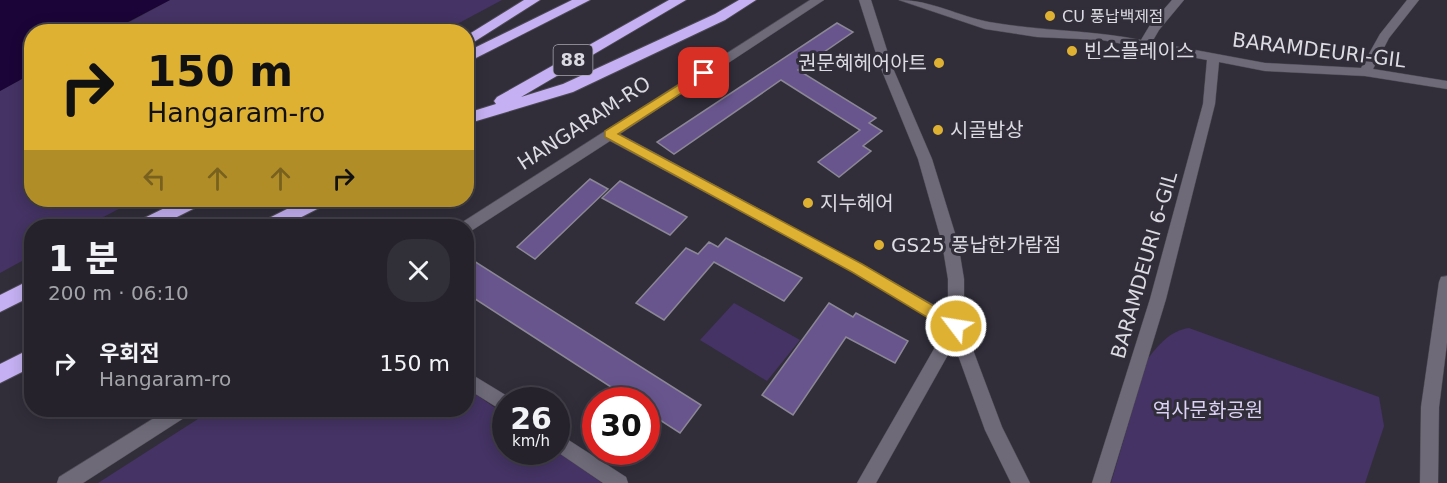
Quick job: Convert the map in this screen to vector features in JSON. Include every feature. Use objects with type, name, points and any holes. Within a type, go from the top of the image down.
[{"type":"highway","points":[[474,38],[533,0]]},
{"type":"highway","name":"88","points":[[474,54],[583,0]]},
{"type":"highway","name":"88","points":[[474,117],[679,0]]},
{"type":"highway","points":[[474,118],[568,88],[749,0]]},
{"type":"highway","points":[[158,219],[181,207]]},
{"type":"highway","points":[[282,219],[305,207]]},
{"type":"highway","points":[[0,304],[24,291]]},
{"type":"highway","points":[[0,374],[24,361]]},
{"type":"street","name":"HANGARAM-RO","points":[[474,222],[818,0]]},
{"type":"street","points":[[865,0],[886,66],[925,159],[950,243],[956,279],[956,326],[993,430],[1020,483]]},
{"type":"street","name":"BARAMDEURI-GIL","points":[[905,0],[985,25],[1037,33],[1102,36],[1266,67],[1365,72],[1447,85]]},
{"type":"street","points":[[1146,44],[1154,28],[1178,0]]},
{"type":"street","points":[[1365,72],[1384,37],[1413,0]]},
{"type":"street","name":"BARAMDEURI 6-GIL","points":[[1101,483],[1158,299],[1209,104],[1213,56]]},
{"type":"street","points":[[609,134],[857,268],[956,326]]},
{"type":"street","points":[[1429,483],[1430,407],[1447,282]]},
{"type":"street","points":[[866,483],[956,326]]},
{"type":"street","points":[[474,383],[492,396]]},
{"type":"street","points":[[66,483],[170,417]]},
{"type":"street","points":[[570,450],[618,483]]},
{"type":"green space","points":[[170,0],[502,0],[457,24],[126,24]]},
{"type":"green space","points":[[24,78],[24,207],[123,207],[99,219],[24,219],[24,260],[0,273],[0,91]]},
{"type":"green space","points":[[734,303],[800,340],[767,381],[700,340]]},
{"type":"green space","name":"역사문화공원","points":[[1189,328],[1379,397],[1384,426],[1365,483],[1111,483],[1147,360],[1170,335]]},
{"type":"green space","points":[[474,393],[492,406],[492,465],[570,465],[570,460],[602,483],[98,483],[201,417],[474,417]]},
{"type":"shaded area","points":[[0,0],[170,0],[124,24],[24,24],[24,78],[0,91]]},
{"type":"building","points":[[837,23],[853,32],[798,70],[876,118],[869,123],[882,131],[863,146],[871,151],[839,177],[818,162],[860,130],[781,80],[674,154],[657,142]]},
{"type":"building","points":[[590,179],[608,189],[535,259],[517,247]]},
{"type":"building","points":[[620,181],[687,217],[670,235],[602,198]]},
{"type":"building","points":[[726,238],[802,278],[784,301],[714,262],[664,320],[636,303],[686,248],[698,254],[709,242],[718,247]]},
{"type":"building","points":[[474,261],[701,405],[680,433],[660,420],[660,387],[611,387],[474,298]]},
{"type":"building","points":[[829,303],[853,317],[856,313],[908,341],[895,363],[846,337],[793,415],[762,395]]},
{"type":"place","name":"CU 풍납백제점","points":[[1050,16]]},
{"type":"place","name":"빈스플레이스","points":[[1072,51]]},
{"type":"place","name":"권문혜헤어아트","points":[[939,63]]},
{"type":"place","name":"시골밥상","points":[[938,130]]},
{"type":"place","name":"지누헤어","points":[[808,203]]},
{"type":"place","name":"GS25 풍납한가람점","points":[[879,245]]},
{"type":"route","points":[[704,73],[609,134],[857,268],[956,326]]}]
